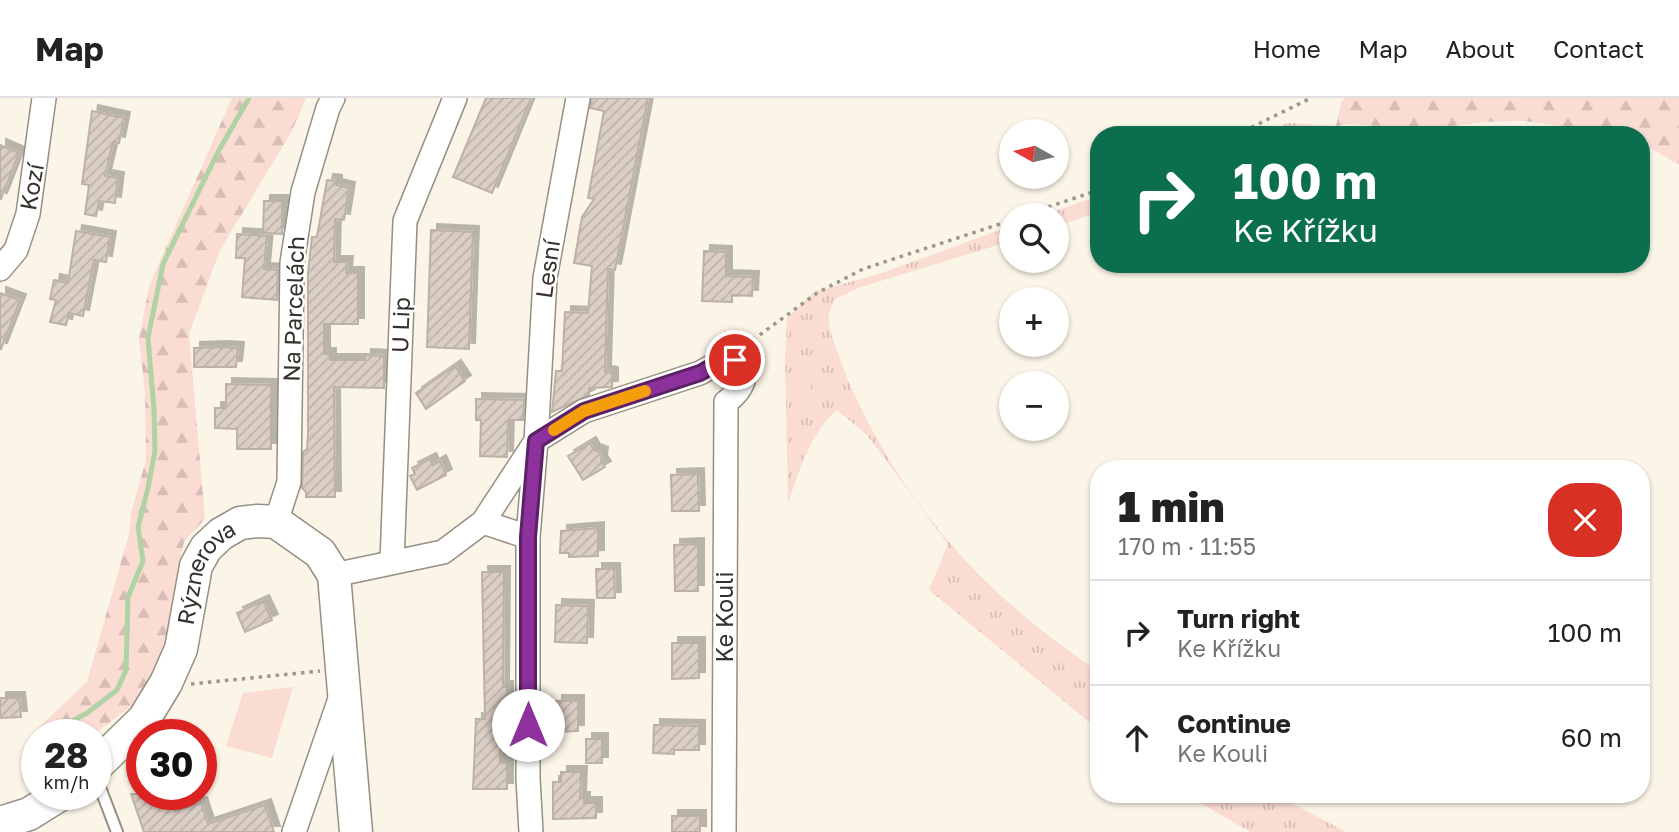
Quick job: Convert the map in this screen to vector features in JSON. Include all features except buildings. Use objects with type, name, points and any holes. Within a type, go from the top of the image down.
[{"type":"street","name":"Kozí","points":[[0,269],[16,250],[28,215],[44,98]]},
{"type":"street","name":"Na Parcelách","points":[[276,523],[289,482],[292,262],[303,192],[333,98]]},
{"type":"street","name":"U Lip","points":[[392,562],[405,221],[455,98]]},
{"type":"street","name":"Lesní","points":[[531,832],[527,779],[528,537],[545,278],[578,98]]},
{"type":"street","points":[[356,832],[334,575],[443,552],[483,522],[536,441],[584,411],[700,373],[727,358],[735,360],[741,366],[744,376],[739,393],[726,401],[719,389],[700,373]]},
{"type":"street","name":"Ke Kouli","points":[[724,832],[726,401]]},
{"type":"street","points":[[483,522],[528,537]]},
{"type":"street","name":"Rýznerova","points":[[112,750],[144,719],[166,683],[181,649],[196,566],[206,548],[221,534],[240,523],[276,523],[320,553],[334,575]]},
{"type":"street","points":[[294,832],[343,679]]},
{"type":"street","points":[[21,823],[39,810]]},
{"type":"lane","points":[[109,810],[117,832]]},
{"type":"path","points":[[1254,126],[1311,98]]},
{"type":"path","points":[[1060,203],[1090,193]]},
{"type":"path","points":[[727,358],[817,293],[863,269],[999,223]]},
{"type":"path","points":[[188,685],[343,679]]},
{"type":"green space","points":[[232,98],[306,98],[292,131],[220,250],[189,334],[205,519],[184,542],[178,569],[179,621],[155,677],[138,701],[112,721],[48,719],[87,682],[130,530],[131,513],[146,460],[145,392],[139,340],[149,286]]},
{"type":"green space","points":[[1344,98],[1679,98],[1679,165],[1650,149],[1650,126],[1562,126],[1524,121],[1452,126],[1336,126]]},
{"type":"green space","points":[[1288,123],[1336,126],[1280,126]]},
{"type":"green space","points":[[1090,199],[1090,215],[1069,222],[1069,206]]},
{"type":"green space","points":[[999,230],[999,245],[861,287],[835,299],[829,314],[830,328],[849,383],[865,416],[903,481],[925,512],[973,569],[998,593],[1090,665],[1090,723],[929,590],[948,544],[867,435],[837,410],[812,441],[788,503],[785,359],[787,318],[814,292],[882,273]]},
{"type":"green space","points":[[811,365],[811,397],[798,400],[798,370]]},
{"type":"green space","points":[[293,687],[272,758],[226,746],[243,693]]},
{"type":"green space","points":[[1201,803],[1292,803],[1346,832],[1250,832]]},
{"type":"waterway","points":[[76,719],[117,690],[126,670],[128,597],[143,561],[138,527],[155,451],[148,338],[163,264],[218,152],[249,98]]},
{"type":"slow traffic","points":[[554,430],[584,411],[645,391]]},
{"type":"route","points":[[528,725],[528,537],[536,441],[584,411],[700,373],[727,358],[735,360]]}]
